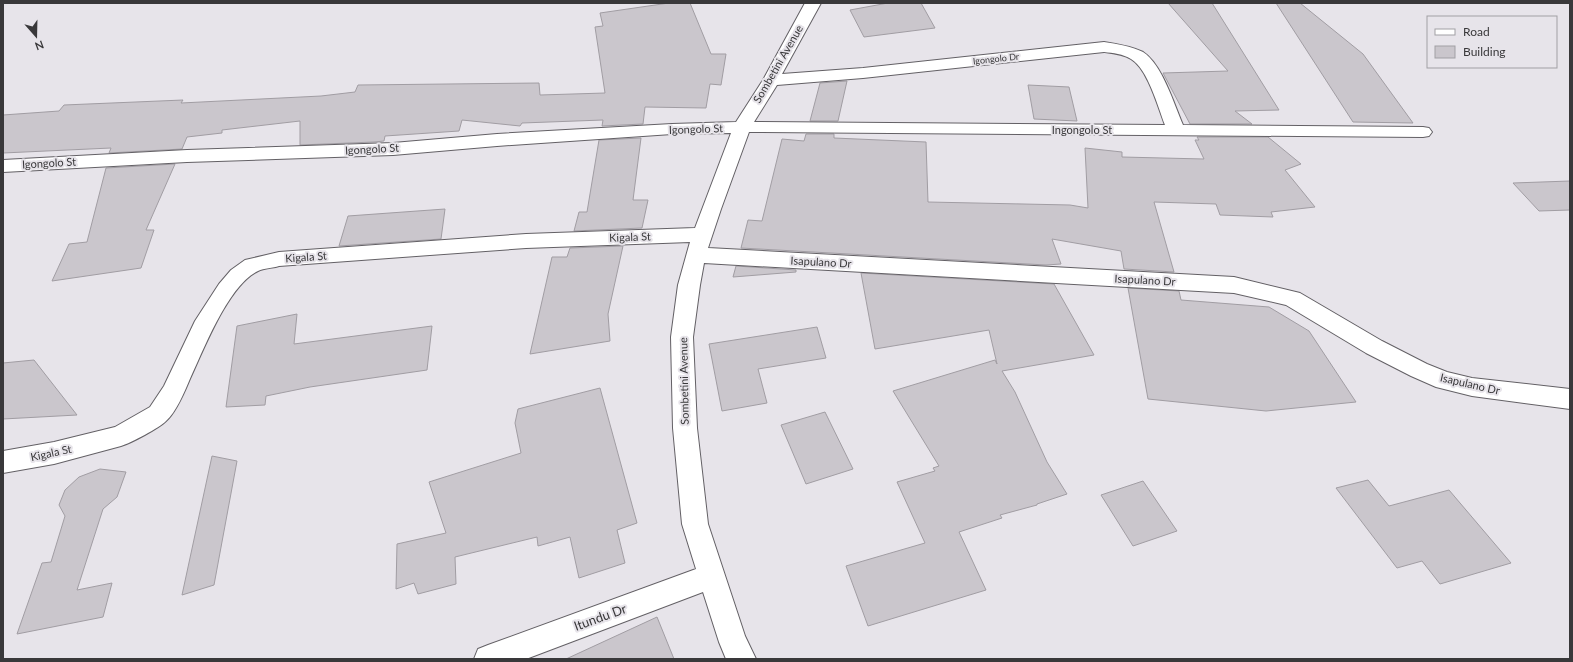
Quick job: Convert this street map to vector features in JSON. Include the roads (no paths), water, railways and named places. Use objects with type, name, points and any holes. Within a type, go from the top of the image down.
[{"type":"street","name":"Sombetini Avenue","points":[[742,659],[733,642],[695,524],[685,428],[682,338],[689,285],[700,245],[713,202],[742,127],[813,3]]},
{"type":"street","name":"Igongolo Dr","points":[[770,80],[870,72],[1104,47],[1126,51],[1140,58],[1151,74],[1176,130]]},
{"type":"street","name":"Ingongolo St","points":[[742,127],[1423,132]]},
{"type":"street","name":"Igongolo St","points":[[3,166],[187,156],[393,149],[497,140],[672,129],[742,127]]},
{"type":"street","name":"Kigala St","points":[[3,462],[54,453],[121,436],[158,414],[173,392],[210,314],[226,289],[238,275],[252,265],[279,259],[526,240],[700,245]]},
{"type":"street","name":"Isapulano Dr","points":[[700,245],[1234,285],[1292,299],[1374,347],[1419,370],[1444,380],[1479,388],[1570,399]]},
{"type":"street","name":"Itundu Dr","points":[[488,659],[712,576]]}]
